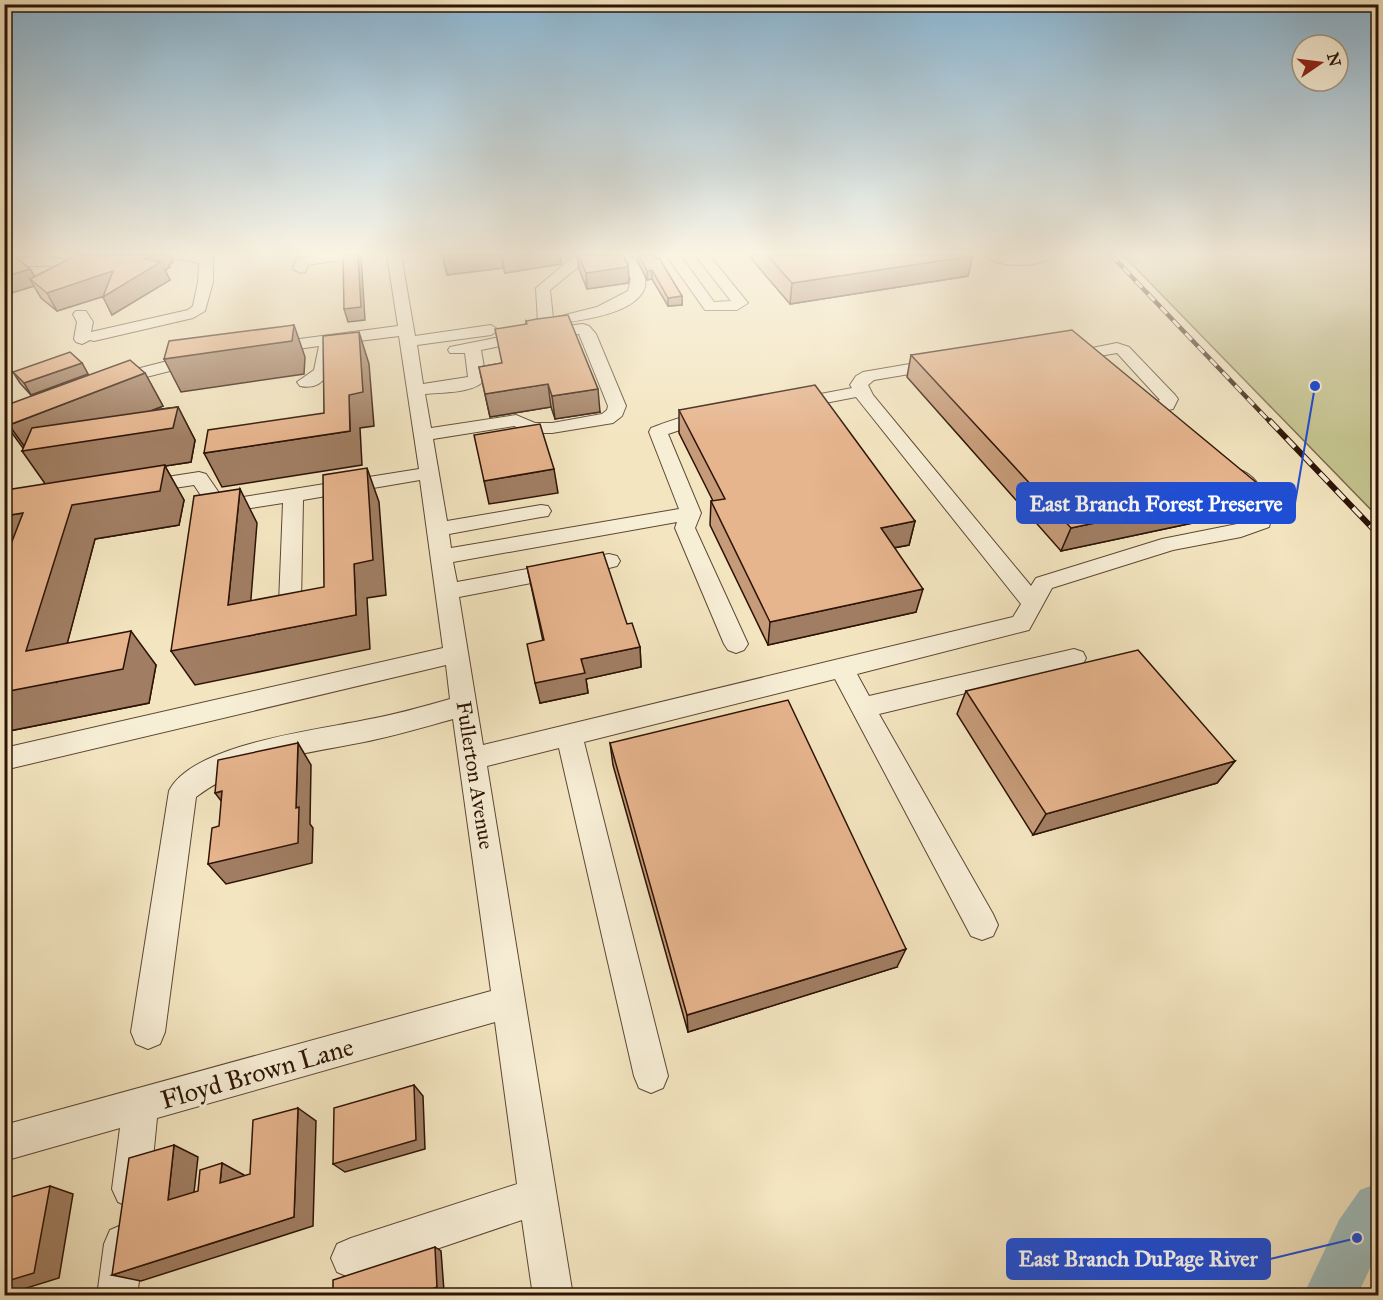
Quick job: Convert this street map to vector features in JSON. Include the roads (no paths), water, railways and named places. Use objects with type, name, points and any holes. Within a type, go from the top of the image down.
[{"type":"street","points":[[81,316],[88,338],[182,316]]},
{"type":"street","name":"Fullerton Avenue","points":[[403,316],[429,473],[552,1296]]},
{"type":"street","points":[[545,316],[546,323]]},
{"type":"street","points":[[407,343],[581,316]]},
{"type":"street","points":[[258,350],[327,341],[407,343],[471,348],[510,341],[527,335],[583,329],[588,334],[617,406],[616,412],[607,419],[552,428],[532,428],[516,420],[422,435]]},
{"type":"street","points":[[306,382],[315,380],[324,372],[327,341]]},
{"type":"street","points":[[1070,344],[1088,353],[1104,367]]},
{"type":"street","points":[[415,390],[465,384],[477,379],[471,348]]},
{"type":"street","points":[[1088,353],[1117,348],[1123,350],[1168,399],[1167,405],[1155,408]]},
{"type":"street","points":[[93,386],[143,371],[213,356]]},
{"type":"street","points":[[958,361],[869,376],[859,385],[862,392],[1033,603]]},
{"type":"street","points":[[772,409],[862,392]]},
{"type":"street","points":[[1138,394],[1172,422]]},
{"type":"street","points":[[725,416],[679,424],[658,432],[691,513],[685,528],[736,644]]},
{"type":"street","points":[[472,759],[1021,624],[1044,583],[1170,544],[1241,530],[1262,522],[1264,509],[1249,485],[1223,464]]},
{"type":"street","points":[[118,491],[199,478],[219,507],[429,473]]},
{"type":"street","points":[[290,603],[293,495]]},
{"type":"street","points":[[437,529],[541,510]]},
{"type":"street","points":[[441,558],[691,513]]},
{"type":"street","points":[[446,592],[609,561]]},
{"type":"street","points":[[4,759],[456,654]]},
{"type":"street","points":[[863,708],[1074,658]]},
{"type":"street","points":[[841,668],[982,925]]},
{"type":"street","points":[[148,1032],[183,791],[206,773],[242,757],[387,726],[464,706]]},
{"type":"street","points":[[569,735],[651,1076]]},
{"type":"street","name":"Floyd Brown Lane","points":[[4,1143],[509,1002]]},
{"type":"street","points":[[117,1296],[141,1105]]},
{"type":"street","points":[[351,1258],[538,1196]]},
{"type":"waterway","points":[[1329,1296],[1357,1238],[1378,1208]]},
{"type":"railway","points":[[1169,316],[1271,423]]},
{"type":"railway","points":[[1270,421],[1378,534]]},
{"type":"place","name":"East Branch Forest Preserve","points":[[1315,386]]},
{"type":"place","name":"East Branch DuPage River","points":[[1357,1238]]}]
